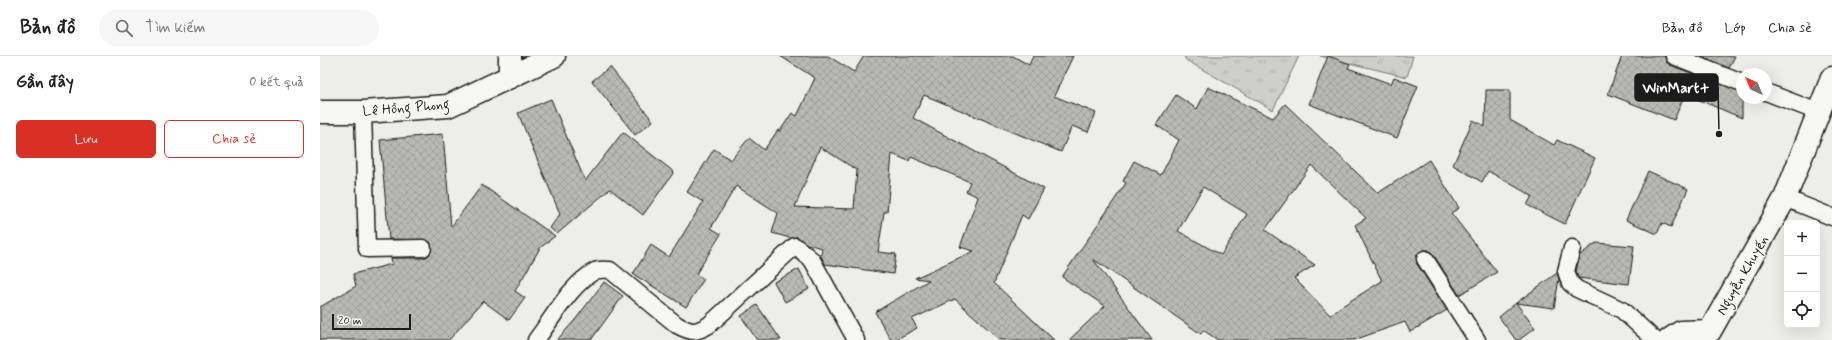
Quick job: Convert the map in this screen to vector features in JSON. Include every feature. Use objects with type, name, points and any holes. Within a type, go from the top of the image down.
[{"type":"main road","name":"Lê Hồng Phong","points":[[320,112],[363,112],[448,106],[510,66],[554,56]]},
{"type":"main road","name":"Nguyễn Khuyến","points":[[1669,340],[1681,332],[1710,331],[1785,198],[1832,78]]},
{"type":"lane","points":[[1674,56],[1736,81]]},
{"type":"lane","points":[[1772,94],[1818,112]]},
{"type":"lane","points":[[363,112],[367,249],[423,248]]},
{"type":"lane","points":[[1785,198],[1832,217]]},
{"type":"lane","points":[[536,340],[560,306],[576,288],[596,271],[602,270],[610,270],[677,325],[688,331],[697,332],[709,325],[795,246],[812,260],[856,340]]},
{"type":"lane","points":[[1572,248],[1566,271],[1570,283],[1577,289],[1622,310],[1655,340]]},
{"type":"lane","points":[[1425,259],[1477,340]]},
{"type":"green space","points":[[1184,56],[1299,56],[1273,110],[1186,60]]},
{"type":"green space","points":[[1320,56],[1413,56],[1407,77]]},
{"type":"building","points":[[780,56],[828,56],[854,72],[864,56],[1013,56],[1029,65],[1033,56],[1073,56],[1054,96],[1096,113],[1088,132],[1072,126],[1061,152],[924,95],[913,118],[1044,189],[1028,219],[1022,215],[994,283],[1054,340],[1000,340],[955,299],[912,319],[917,328],[895,340],[891,340],[875,312],[929,280],[915,278],[974,251],[960,247],[978,197],[966,191],[970,182],[911,157],[909,161],[892,154],[887,212],[884,212],[878,252],[896,254],[893,274],[825,264],[821,256],[822,248],[807,244],[797,237],[790,238],[772,233],[778,213],[736,186],[711,228],[721,234],[696,274],[704,279],[686,307],[633,274],[651,245],[669,257],[703,202],[687,192],[714,149],[731,160],[749,138],[764,150],[778,130],[780,131],[792,113],[797,116],[815,78]],"holes":[[[820,147],[857,170],[854,209],[795,207]]]},
{"type":"building","points":[[1328,56],[1350,64],[1348,68],[1391,84],[1394,77],[1418,86],[1397,138],[1309,104]]},
{"type":"building","points":[[1622,56],[1665,56],[1666,62],[1670,65],[1736,90],[1736,104],[1742,104],[1742,118],[1685,94],[1674,120],[1608,94]]},
{"type":"building","points":[[1700,56],[1735,56],[1729,68]]},
{"type":"building","points":[[610,67],[653,121],[635,135],[592,81]]},
{"type":"building","points":[[1208,87],[1273,118],[1285,104],[1378,193],[1429,160],[1459,208],[1451,213],[1497,272],[1459,295],[1433,254],[1429,250],[1424,250],[1417,254],[1417,264],[1447,310],[1410,332],[1405,322],[1354,340],[1218,340],[1203,330],[1201,334],[1093,259],[1152,340],[1069,340],[1105,306],[1062,277],[1126,183],[1123,181],[1134,161],[1161,175],[1179,140],[1156,125],[1176,95],[1197,109]],"holes":[[[1311,165],[1366,218],[1355,225],[1382,281],[1330,315],[1294,278],[1315,265],[1265,230]],[[1203,187],[1247,214],[1221,255],[1178,231]]]},
{"type":"building","points":[[1486,90],[1510,90],[1510,120],[1554,145],[1557,140],[1595,158],[1565,224],[1527,205],[1532,196],[1488,171],[1482,182],[1453,165],[1473,120],[1485,126]]},
{"type":"building","points":[[551,99],[585,181],[623,132],[674,172],[643,215],[610,189],[557,234],[550,228],[560,214],[518,113]]},
{"type":"building","points":[[443,134],[451,227],[482,185],[555,236],[540,248],[515,291],[525,298],[509,320],[483,301],[449,340],[320,340],[320,307],[356,286],[353,274],[392,264],[391,258],[423,258],[428,256],[431,252],[431,243],[427,240],[389,239],[380,140]]},
{"type":"building","points":[[1648,171],[1688,189],[1671,227],[1662,223],[1657,234],[1626,220]]},
{"type":"building","points":[[1596,243],[1634,246],[1629,284],[1578,278],[1576,271],[1580,255]]},
{"type":"building","points":[[799,269],[809,289],[785,302],[774,282]]},
{"type":"building","points":[[1557,273],[1559,279],[1554,308],[1516,303]]},
{"type":"building","points":[[604,282],[623,296],[591,340],[557,340],[575,320]]},
{"type":"building","points":[[1516,303],[1535,328],[1519,340],[1516,340],[1499,317]]},
{"type":"building","points":[[757,305],[781,340],[757,340],[741,316]]},
{"type":"place","name":"WinMart+","points":[[1719,134]]}]
